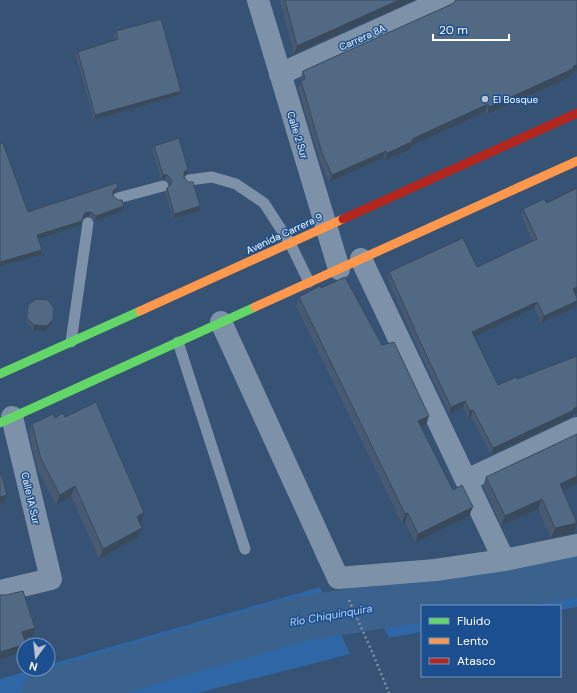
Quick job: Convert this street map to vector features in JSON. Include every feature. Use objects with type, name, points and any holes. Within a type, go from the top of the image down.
[{"type":"main road","name":"Avenida Carrera 9","points":[[0,373],[577,113]]},
{"type":"main road","points":[[6,420],[577,162]]},
{"type":"street","name":"Calle 2 Sur","points":[[258,0],[339,269]]},
{"type":"street","name":"Carrera 8A","points":[[280,74],[444,0]]},
{"type":"street","points":[[361,259],[504,560]]},
{"type":"street","points":[[221,322],[338,578],[435,570],[504,560],[577,546]]},
{"type":"street","name":"Calle 1A Sur","points":[[0,591],[50,579],[6,420]]},
{"type":"street","points":[[467,480],[577,428]]},
{"type":"lane","points":[[189,180],[212,177],[236,184],[264,203],[290,243],[309,282]]},
{"type":"lane","points":[[118,198],[163,186]]},
{"type":"lane","points":[[71,342],[88,223]]},
{"type":"lane","points":[[178,342],[245,549]]},
{"type":"path","points":[[348,600],[389,693]]},
{"type":"shaded area","points":[[577,557],[577,607],[561,610],[561,605],[421,605],[421,632],[389,638],[365,590]]},
{"type":"shaded area","points":[[320,587],[350,654],[198,693],[0,693],[0,679],[16,674],[16,677],[56,677],[56,663]]},
{"type":"building","points":[[285,0],[399,0],[297,46]]},
{"type":"building","points":[[456,0],[577,0],[577,65],[573,66],[574,68],[564,73],[489,107],[488,104],[412,139],[413,141],[396,149],[387,153],[386,151],[332,175],[322,153],[301,81],[305,79],[303,71],[452,4]]},
{"type":"building","points":[[161,19],[181,91],[95,115],[78,52],[118,39],[116,31]]},
{"type":"building","points":[[179,138],[188,169],[184,172],[184,177],[188,182],[193,182],[200,206],[174,214],[167,188],[171,184],[171,179],[167,175],[163,175],[154,146]]},
{"type":"building","points":[[3,143],[28,212],[116,183],[118,187],[113,191],[113,196],[118,200],[122,200],[124,206],[96,216],[91,212],[87,212],[84,214],[82,221],[37,235],[42,250],[0,262],[0,144]]},
{"type":"building","points":[[577,188],[577,287],[573,289],[577,301],[544,316],[537,302],[472,332],[498,385],[516,377],[517,379],[577,356],[577,407],[573,409],[574,410],[493,448],[473,410],[470,411],[465,401],[451,407],[389,272],[463,238],[477,267],[537,239],[523,209],[544,199],[547,203]]},
{"type":"building","points":[[345,277],[382,345],[394,342],[429,416],[418,421],[453,490],[462,485],[473,507],[418,534],[408,513],[405,514],[299,297],[320,286],[321,288]]},
{"type":"building","points":[[36,299],[48,300],[54,308],[53,319],[47,326],[34,325],[27,318],[28,305]]},
{"type":"building","points":[[96,402],[144,512],[137,517],[142,528],[103,549],[75,486],[60,495],[41,459],[32,424],[53,414],[55,418],[63,413],[65,417]]},
{"type":"building","points":[[577,434],[577,476],[560,484],[577,523],[555,528],[542,499],[505,516],[486,477]]},
{"type":"building","points":[[0,470],[7,495],[0,497]]},
{"type":"building","points":[[23,591],[35,628],[22,632],[24,637],[16,637],[16,647],[0,652],[0,595]]},
{"type":"waterway","name":"Río Chiquinquira","points":[[44,693],[300,619],[577,575]]},
{"type":"traffic: fast","points":[[0,423],[255,307]]},
{"type":"traffic: fast","points":[[0,374],[140,311]]},
{"type":"traffic: slow","points":[[255,307],[577,161]]},
{"type":"traffic: slow","points":[[140,311],[343,219]]},
{"type":"traffic: jam","points":[[343,219],[577,113]]},
{"type":"place","name":"El Bosque","points":[[485,99]]}]
